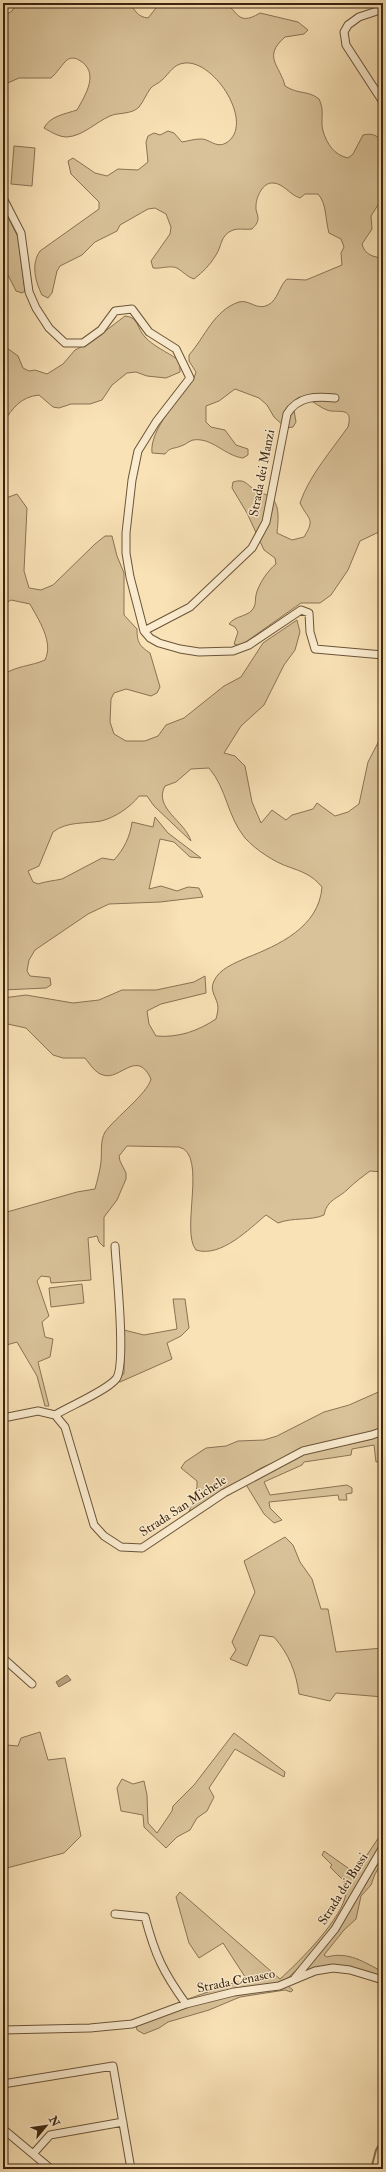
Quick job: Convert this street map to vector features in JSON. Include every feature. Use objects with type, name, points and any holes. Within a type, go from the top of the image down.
[{"type":"street","points":[[383,8],[359,17],[348,25],[344,32],[346,45],[383,102]]},
{"type":"street","points":[[3,198],[21,233],[30,292],[36,308],[49,328],[65,343],[83,343],[101,330],[115,311],[132,309],[149,332],[176,349],[190,378],[156,422],[138,451],[132,480],[126,533],[126,553],[130,577],[144,631],[159,644],[180,649],[199,652],[233,651],[249,645],[301,610],[308,613],[310,632],[315,648],[383,655]]},
{"type":"street","name":"Strada dei Manzi","points":[[144,631],[190,607],[252,548],[266,522],[287,414],[292,405],[303,399],[312,397],[335,398]]},
{"type":"street","points":[[3,1418],[38,1411],[55,1415],[116,1380],[120,1372],[120,1326],[115,1246]]},
{"type":"street","name":"Strada San Michele","points":[[55,1415],[65,1427],[94,1525],[104,1536],[121,1547],[142,1548],[224,1493],[303,1451],[372,1435],[383,1431]]},
{"type":"street","points":[[3,1658],[32,1684]]},
{"type":"street","name":"Strada dei Bussi","points":[[293,1979],[334,1929],[383,1847]]},
{"type":"street","name":"Strada Cenasco","points":[[115,1914],[145,1917],[153,1947],[166,1976],[186,2004]]},
{"type":"street","name":"Strada Cenasco","points":[[3,2030],[90,2028],[132,2024],[186,2004],[234,1992],[279,1986],[315,1971],[333,1968],[350,1970],[383,1980]]},
{"type":"street","points":[[3,2084],[113,2066],[131,2169]]},
{"type":"street","points":[[33,2154],[50,2135],[123,2122]]},
{"type":"street","points":[[3,2129],[51,2169]]},
{"type":"shaded area","points":[[213,2],[226,5],[237,15],[245,18],[252,17],[260,13],[298,22],[308,30],[304,34],[285,37],[278,44],[275,50],[274,61],[285,86],[295,91],[311,94],[319,99],[322,108],[322,127],[325,136],[335,152],[343,157],[348,158],[353,154],[363,135],[374,135],[383,141],[383,197],[371,216],[372,229],[362,244],[365,251],[370,255],[383,258],[383,320],[378,331],[383,339],[383,530],[360,541],[348,570],[331,595],[320,603],[301,603],[240,646],[234,644],[238,632],[235,627],[229,624],[252,610],[261,582],[276,564],[275,558],[264,550],[247,513],[232,488],[233,482],[244,482],[273,499],[278,513],[277,533],[292,540],[304,537],[310,526],[310,519],[300,503],[315,473],[348,427],[349,416],[344,412],[325,409],[308,399],[294,410],[296,422],[293,427],[286,428],[274,417],[267,405],[259,398],[235,389],[219,401],[206,406],[206,422],[211,427],[225,430],[236,445],[248,449],[248,455],[243,458],[236,457],[206,441],[200,440],[193,440],[170,449],[165,454],[152,453],[152,444],[155,434],[167,414],[194,378],[196,372],[189,361],[189,355],[216,318],[230,306],[239,302],[246,302],[260,307],[268,305],[274,300],[287,279],[306,280],[342,265],[341,253],[344,247],[341,239],[329,233],[323,202],[318,194],[305,194],[300,198],[280,185],[269,183],[263,187],[257,198],[256,208],[258,218],[255,226],[252,229],[235,229],[229,232],[223,238],[218,252],[211,262],[194,279],[174,267],[153,268],[151,261],[170,234],[171,227],[166,214],[155,208],[148,209],[120,225],[117,231],[95,242],[82,255],[60,266],[57,271],[52,293],[48,298],[42,295],[37,284],[35,273],[37,256],[40,251],[99,209],[99,202],[71,174],[68,161],[73,158],[95,173],[107,176],[118,169],[138,170],[148,162],[146,142],[148,136],[154,133],[160,135],[168,131],[174,133],[182,142],[203,139],[222,145],[226,143],[234,134],[236,122],[234,109],[228,95],[219,82],[197,65],[185,63],[177,65],[151,88],[136,110],[110,116],[73,136],[61,136],[49,131],[44,128],[54,118],[77,110],[89,84],[89,71],[79,60],[72,58],[66,61],[51,78],[19,78],[3,85],[3,14],[6,15],[12,11],[17,3],[130,3],[139,15],[148,18],[160,3]]},
{"type":"shaded area","points":[[14,146],[35,148],[32,186],[11,184]]},
{"type":"shaded area","points":[[3,207],[18,237],[25,291],[22,293],[16,291],[8,275],[3,273]]},
{"type":"shaded area","points":[[125,316],[130,317],[135,321],[142,334],[148,340],[177,359],[180,364],[180,372],[166,378],[147,376],[136,372],[127,373],[112,385],[102,400],[90,404],[71,404],[59,408],[53,407],[39,395],[32,396],[18,404],[3,423],[3,345],[18,356],[23,368],[29,371],[35,370],[47,374],[63,364],[75,350],[91,342]]},
{"type":"shaded area","points":[[17,494],[27,508],[24,571],[29,588],[41,590],[53,585],[95,544],[105,536],[112,536],[117,556],[124,573],[124,615],[137,629],[137,637],[141,646],[150,653],[160,687],[157,693],[151,696],[126,689],[114,693],[111,699],[110,722],[114,734],[126,741],[145,741],[158,736],[166,725],[184,718],[224,686],[241,677],[263,643],[297,620],[300,632],[295,650],[284,665],[264,705],[241,726],[224,753],[235,756],[245,766],[252,802],[261,823],[272,810],[286,820],[292,815],[313,809],[317,803],[335,816],[348,812],[359,804],[368,762],[383,733],[383,1172],[370,1171],[330,1202],[324,1215],[278,1223],[266,1215],[234,1241],[215,1250],[205,1251],[196,1250],[192,1240],[191,1227],[193,1178],[192,1163],[187,1153],[179,1147],[127,1146],[119,1156],[126,1173],[126,1179],[117,1200],[104,1217],[104,1247],[99,1242],[97,1236],[88,1238],[91,1280],[51,1283],[50,1277],[41,1276],[37,1281],[49,1316],[42,1322],[45,1337],[53,1339],[50,1357],[38,1362],[49,1406],[45,1406],[37,1376],[17,1342],[3,1346],[3,1215],[7,1212],[77,1192],[95,1189],[101,1165],[102,1143],[105,1132],[138,1098],[149,1085],[151,1079],[146,1070],[140,1066],[134,1066],[109,1076],[100,1074],[85,1058],[63,1058],[53,1055],[26,1028],[3,1023],[3,998],[26,995],[73,1003],[99,1000],[122,990],[156,990],[194,982],[205,976],[206,993],[161,1004],[147,1011],[149,1024],[156,1036],[172,1036],[188,1033],[216,1019],[218,1007],[212,988],[216,977],[232,964],[271,947],[295,933],[314,913],[319,901],[322,887],[303,872],[271,859],[249,842],[234,821],[220,785],[209,768],[191,769],[176,782],[165,786],[162,794],[166,808],[183,827],[191,841],[154,806],[147,796],[139,796],[127,808],[117,815],[101,821],[70,824],[58,828],[53,832],[39,866],[28,871],[33,882],[38,884],[62,879],[102,858],[114,860],[121,852],[126,842],[130,833],[132,822],[153,827],[155,817],[168,833],[201,858],[190,857],[174,842],[160,839],[149,889],[161,886],[177,891],[188,887],[199,888],[203,897],[160,902],[109,904],[88,914],[35,950],[29,960],[27,971],[30,976],[50,978],[51,985],[46,988],[3,990],[8,953],[3,953],[3,675],[18,668],[45,660],[48,646],[41,624],[30,604],[11,600],[3,605],[3,499]]},
{"type":"shaded area","points":[[82,1284],[84,1303],[51,1307],[49,1288]]},
{"type":"shaded area","points":[[173,1299],[185,1299],[189,1328],[181,1336],[167,1343],[172,1359],[120,1382],[118,1381],[124,1373],[124,1330],[144,1335],[177,1329]]},
{"type":"shaded area","points":[[383,1390],[383,1429],[311,1446],[261,1468],[189,1512],[197,1487],[197,1481],[181,1468],[185,1462],[206,1448],[226,1446],[238,1441],[264,1440],[277,1436],[324,1412],[349,1405]]},
{"type":"shaded area","points":[[383,1434],[383,1461],[376,1462],[374,1445],[352,1449],[351,1455],[304,1462],[302,1465],[264,1482],[270,1495],[347,1485],[352,1488],[352,1493],[346,1494],[347,1500],[339,1500],[338,1495],[269,1502],[270,1508],[282,1520],[274,1523],[264,1514],[245,1483],[304,1454],[372,1439]]},
{"type":"shaded area","points":[[285,1537],[293,1545],[300,1562],[312,1579],[321,1609],[328,1609],[336,1652],[383,1648],[383,1697],[336,1693],[330,1701],[299,1694],[296,1678],[288,1657],[274,1637],[260,1635],[247,1666],[230,1659],[236,1650],[232,1642],[255,1592],[244,1561]]},
{"type":"shaded area","points":[[67,1675],[71,1680],[59,1687],[56,1682]]},
{"type":"shaded area","points":[[40,1732],[48,1760],[65,1758],[81,1836],[64,1853],[3,1869],[3,1737],[6,1745],[18,1746],[21,1738]]},
{"type":"shaded area","points":[[234,1733],[285,1772],[284,1777],[235,1749],[209,1788],[214,1797],[207,1811],[197,1818],[190,1830],[177,1837],[166,1848],[144,1827],[143,1815],[121,1811],[117,1788],[122,1779],[133,1784],[144,1781],[147,1795],[148,1823],[157,1833],[172,1811],[173,1806],[194,1785]]},
{"type":"shaded area","points":[[383,1831],[382,1843],[333,1927],[304,1963],[289,1977],[279,1984],[188,2002],[188,1999],[236,1982],[249,1983],[223,1943],[199,1958],[189,1943],[176,1897],[180,1892],[280,1979],[298,1962],[329,1927],[343,1903],[346,1893],[344,1881],[330,1867],[332,1865],[322,1855],[324,1851],[355,1873]]},
{"type":"shaded area","points":[[383,1852],[383,1861],[375,1874],[371,1885],[361,1896],[356,1919],[344,1930],[324,1955],[327,1957],[342,1955],[356,1958],[383,1972],[383,1977],[351,1967],[304,1972],[346,1917]]},
{"type":"shaded area","points":[[288,1986],[293,1990],[291,1992],[285,1990],[240,1997],[209,2010],[168,2022],[159,2028],[144,2034],[137,2030],[136,2026],[210,1999]]},
{"type":"waterway","points":[[383,2064],[379,2076],[383,2092]]},
{"type":"waterway","points":[[371,2169],[376,2150],[383,2138]]}]
